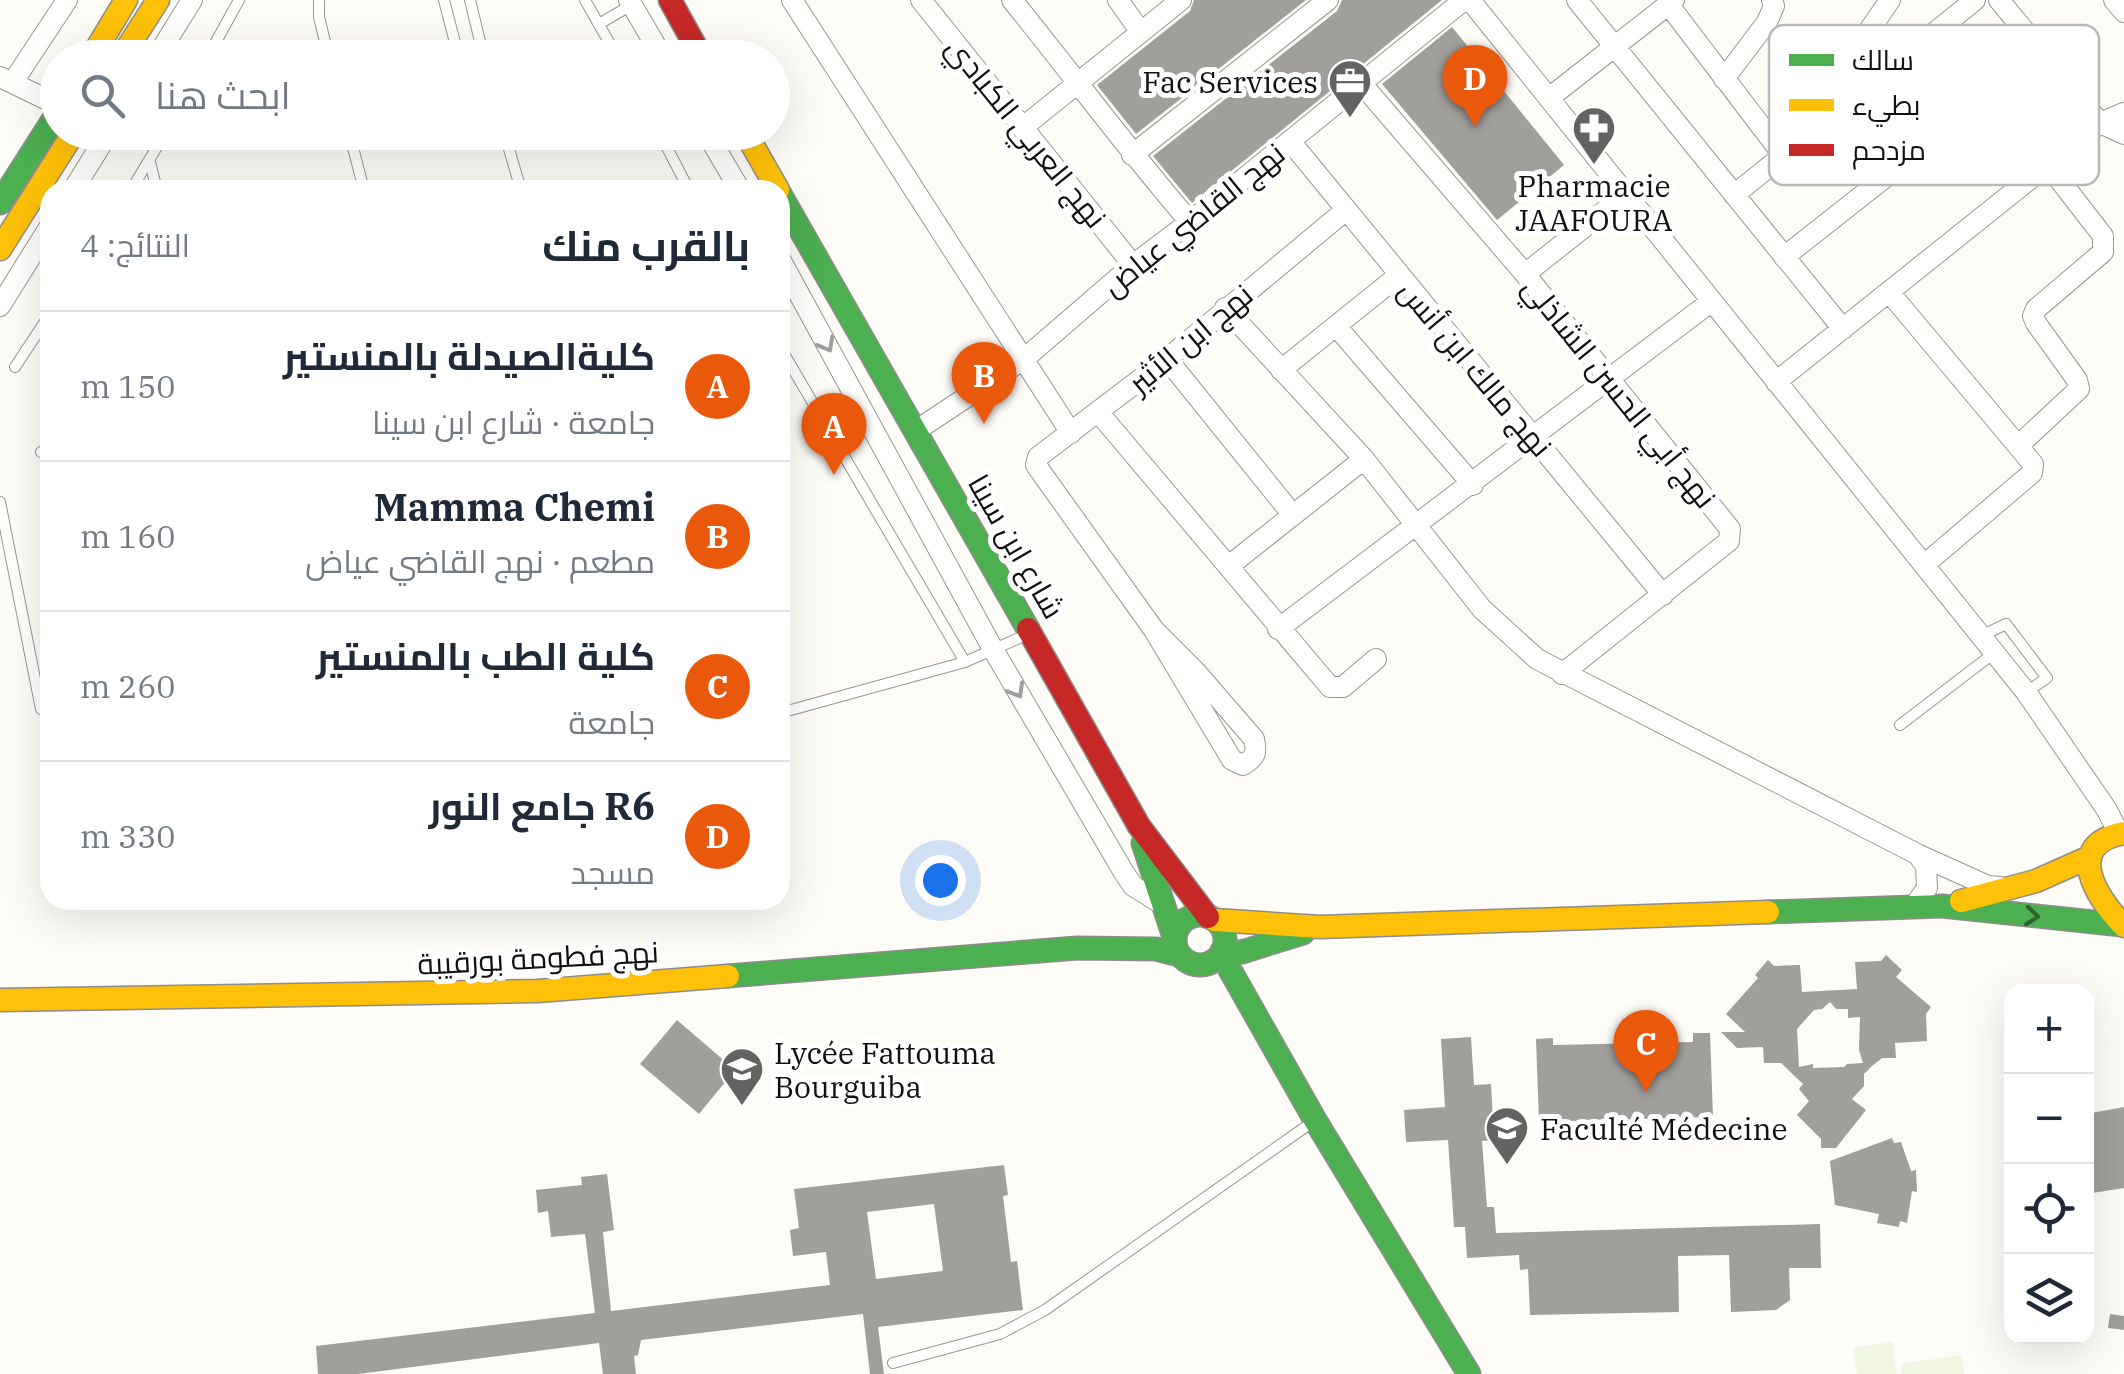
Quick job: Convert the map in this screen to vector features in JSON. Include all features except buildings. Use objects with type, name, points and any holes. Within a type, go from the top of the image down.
[{"type":"main road","points":[[102,40],[126,0]]},
{"type":"main road","points":[[132,40],[158,0]]},
{"type":"main road","points":[[670,0],[692,40]]},
{"type":"main road","points":[[0,203],[40,137]]},
{"type":"main road","points":[[44,180],[63,150]]},
{"type":"main road","name":"شارع ابن سينا","points":[[755,150],[772,180]]},
{"type":"main road","points":[[0,249],[40,186]]},
{"type":"main road","name":"شارع ابن سينا","points":[[790,212],[1139,826]]},
{"type":"main road","points":[[1139,826],[1207,964],[1222,952],[1242,952],[1320,927]]},
{"type":"main road","points":[[1139,826],[1187,930],[1217,978],[1256,1018]]},
{"type":"main road","points":[[2122,832],[2098,842],[2090,856],[2092,887],[2123,926]]},
{"type":"main road","points":[[1942,906],[2036,881],[2090,856]]},
{"type":"main road","points":[[1187,930],[1942,906],[2123,926]]},
{"type":"main road","points":[[1187,930],[1225,938],[1222,952],[1256,1018],[1469,1374]]},
{"type":"main road","name":"نهج فطومة بورقيبة","points":[[1077,948],[1119,932],[1187,930]]},
{"type":"main road","name":"نهج فطومة بورقيبة","points":[[0,1000],[538,992],[1077,948],[1156,949],[1187,930]]},
{"type":"street","points":[[40,98],[7,80],[67,0]]},
{"type":"street","points":[[167,40],[192,0]]},
{"type":"street","points":[[792,0],[1070,433]]},
{"type":"street","points":[[1012,0],[1132,156],[1190,222]]},
{"type":"street","points":[[1118,0],[1140,30]]},
{"type":"street","points":[[1022,128],[1181,0]]},
{"type":"street","points":[[1132,156],[1328,0]]},
{"type":"street","points":[[1467,0],[2026,692],[2122,832]]},
{"type":"street","name":"نهج القاضي عياض","points":[[917,430],[1024,359],[1134,264],[1467,0]]},
{"type":"street","points":[[1576,0],[1843,329]]},
{"type":"street","points":[[1724,79],[1767,22],[1774,6],[1772,0]]},
{"type":"street","points":[[1872,25],[1890,0]]},
{"type":"street","points":[[1944,25],[1975,0]]},
{"type":"street","points":[[1999,0],[2020,25]]},
{"type":"street","points":[[2114,0],[2124,12]]},
{"type":"street","name":"نهج العربي الكبادي","points":[[924,1],[1134,264]]},
{"type":"street","points":[[634,2],[654,40]]},
{"type":"street","points":[[1549,98],[1671,2],[1769,136]]},
{"type":"street","name":"نهج أبي الحسن الشاذلي","points":[[1362,82],[1525,274],[1730,529],[1730,541],[1562,674]]},
{"type":"street","points":[[2100,123],[2124,113]]},
{"type":"street","points":[[2100,123],[2124,134]]},
{"type":"street","name":"نهج مالك ابن أنس","points":[[1290,141],[1663,595]]},
{"type":"street","points":[[79,180],[98,150]]},
{"type":"street","points":[[717,150],[734,180]]},
{"type":"street","points":[[1734,195],[1769,167]]},
{"type":"street","points":[[1784,257],[1875,185]]},
{"type":"street","points":[[1776,382],[2023,185]]},
{"type":"street","points":[[2020,445],[2079,389],[2077,380],[2036,324],[2036,309],[2103,252],[2105,244],[2063,185]]},
{"type":"street","points":[[1525,274],[1626,194]]},
{"type":"street","name":"نهج ابن الأثير","points":[[1154,630],[1036,464],[1038,457],[1167,359],[1346,210]]},
{"type":"street","points":[[0,306],[40,242]]},
{"type":"street","points":[[1281,370],[1398,276]]},
{"type":"street","points":[[790,279],[994,651],[1133,886],[1187,930]]},
{"type":"street","points":[[1889,292],[2033,464],[2032,472],[1924,565]]},
{"type":"street","points":[[1278,629],[1712,302]]},
{"type":"street","points":[[1225,308],[1364,459],[1464,588],[1500,628],[1537,659],[1916,854],[1988,886],[2011,888]]},
{"type":"street","points":[[1336,326],[1473,485]]},
{"type":"street","points":[[1167,359],[1292,514]]},
{"type":"street","points":[[1099,413],[1230,565],[1278,629],[1336,690],[1376,659]]},
{"type":"street","points":[[1230,565],[1364,459]]},
{"type":"street","points":[[1154,630],[1254,738],[1254,758],[1244,765],[1232,760],[1154,630]]},
{"type":"street","points":[[1912,908],[1927,888],[1926,866],[1916,854]]},
{"type":"lane","points":[[217,40],[239,0]]},
{"type":"lane","points":[[319,0],[325,40]]},
{"type":"lane","points":[[444,0],[455,40]]},
{"type":"lane","points":[[470,0],[480,40]]},
{"type":"lane","points":[[585,0],[608,40]]},
{"type":"lane","points":[[599,24],[634,2]]},
{"type":"lane","points":[[138,180],[156,150]]},
{"type":"lane","points":[[354,150],[361,180]]},
{"type":"lane","points":[[509,150],[518,180]]},
{"type":"lane","points":[[668,150],[684,180]]},
{"type":"lane","points":[[150,162],[154,180]]},
{"type":"lane","points":[[790,258],[810,247]]},
{"type":"lane","points":[[15,367],[40,329]]},
{"type":"lane","points":[[790,364],[965,662]]},
{"type":"lane","points":[[0,502],[40,704]]},
{"type":"lane","points":[[1900,726],[2006,624],[2046,678],[2026,692]]},
{"type":"lane","points":[[790,710],[965,662],[1032,632]]},
{"type":"lane","points":[[893,1363],[1000,1334],[1045,1310],[1315,1120]]},
{"type":"green space","points":[[1892,1342],[1897,1374],[1857,1374],[1853,1348]]},
{"type":"green space","points":[[1961,1355],[1964,1374],[1902,1374],[1901,1364]]},
{"type":"traffic: fast","points":[[0,203],[40,140]]},
{"type":"traffic: fast","points":[[790,212],[1028,629]]},
{"type":"traffic: fast","points":[[1143,843],[1175,940]]},
{"type":"traffic: fast","points":[[1768,912],[1942,906],[2122,925]]},
{"type":"traffic: fast","points":[[1200,915],[1217,923],[1225,940],[1217,957],[1200,965],[1183,957],[1175,940],[1183,923],[1200,915]]},
{"type":"traffic: fast","points":[[1222,951],[1242,952],[1303,933]]},
{"type":"traffic: fast","points":[[728,976],[1077,948],[1156,949],[1180,955]]},
{"type":"traffic: fast","points":[[1221,954],[1315,1120],[1469,1374]]},
{"type":"traffic: slow","points":[[102,40],[126,0]]},
{"type":"traffic: slow","points":[[132,40],[158,0]]},
{"type":"traffic: slow","points":[[44,180],[63,150]]},
{"type":"traffic: slow","points":[[755,150],[772,180]]},
{"type":"traffic: slow","points":[[0,249],[40,186]]},
{"type":"traffic: slow","points":[[2124,833],[2105,839],[2094,848],[2090,860],[2095,887],[2124,926]]},
{"type":"traffic: slow","points":[[1961,901],[2036,881],[2090,857]]},
{"type":"traffic: slow","points":[[1215,920],[1320,927],[1768,912]]},
{"type":"traffic: slow","points":[[0,1000],[538,991],[728,976]]},
{"type":"traffic: jam","points":[[670,0],[692,40]]},
{"type":"traffic: jam","points":[[1028,629],[1139,826],[1208,917]]},
{"type":"place","name":"Fac Services","points":[[1350,119]]},
{"type":"place","name":"R6 جامع النور","points":[[1475,127]]},
{"type":"place","name":"Pharmacie JAAFOURA","points":[[1594,166]]},
{"type":"place","name":"Mamma Chemi","points":[[984,424]]},
{"type":"place","name":"كليةالصيدلة بالمنستير","points":[[834,475]]},
{"type":"place","name":"كلية الطب بالمنستير","points":[[1646,1092]]},
{"type":"place","name":"Lycée Fattouma Bourguiba","points":[[742,1107]]},
{"type":"place","name":"Faculté Médecine","points":[[1507,1166]]}]
